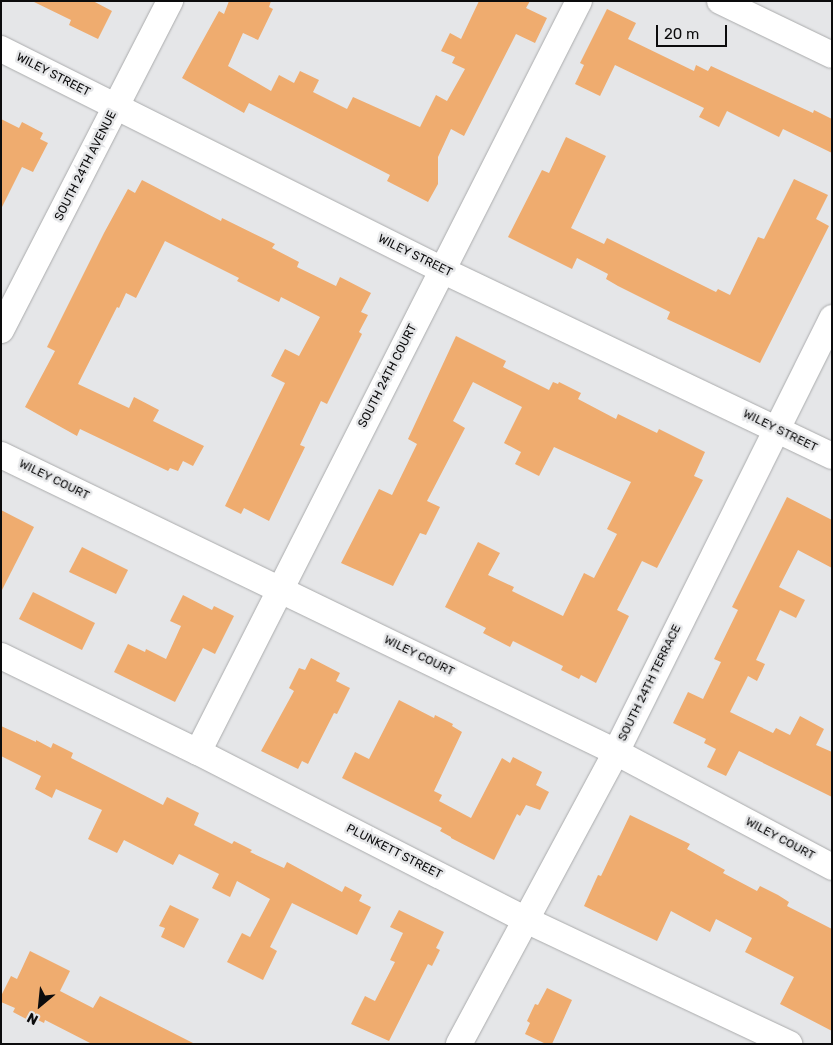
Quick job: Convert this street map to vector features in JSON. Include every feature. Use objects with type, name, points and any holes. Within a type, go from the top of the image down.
[{"type":"street","name":"SOUTH 24TH AVENUE","points":[[1,330],[170,1]]},
{"type":"street","name":"SOUTH 24TH COURT","points":[[198,752],[579,1]]},
{"type":"street","points":[[720,1],[832,54]]},
{"type":"street","name":"WILEY STREET","points":[[1,49],[442,270],[832,456]]},
{"type":"street","name":"SOUTH 24TH TERRACE","points":[[459,1044],[616,752],[832,318]]},
{"type":"street","name":"WILEY COURT","points":[[1,455],[616,752],[832,867]]},
{"type":"street","name":"PLUNKETT STREET","points":[[1,656],[198,752],[526,920],[789,1044]]},
{"type":"building","points":[[32,1],[93,1],[112,11],[98,39],[69,25],[71,20]]},
{"type":"building","points":[[229,1],[271,1],[269,7],[273,9],[258,40],[243,33],[228,66],[271,91],[279,75],[294,83],[300,71],[319,80],[313,92],[347,109],[353,97],[420,127],[436,95],[447,101],[465,69],[452,63],[455,57],[441,51],[450,33],[461,39],[479,1],[530,1],[526,8],[547,18],[535,43],[516,34],[464,136],[451,129],[438,157],[438,184],[428,202],[387,181],[390,175],[249,103],[244,113],[182,78],[219,11],[224,14]]},
{"type":"building","points":[[607,9],[636,23],[628,39],[694,71],[696,65],[708,71],[711,66],[813,113],[814,110],[832,119],[832,153],[783,129],[779,137],[727,111],[719,127],[699,117],[704,108],[615,65],[600,96],[575,84],[584,65],[580,63]]},
{"type":"building","points":[[1,119],[19,128],[22,122],[43,133],[40,139],[48,143],[33,172],[22,167],[1,209]]},
{"type":"building","points":[[566,137],[606,156],[571,228],[604,244],[607,238],[716,292],[718,289],[730,295],[758,237],[764,239],[794,179],[828,195],[816,219],[829,226],[760,363],[667,319],[670,312],[618,286],[606,279],[608,274],[577,258],[572,269],[508,237],[542,170],[549,173]]},
{"type":"building","points":[[142,180],[221,221],[222,218],[275,244],[272,248],[299,262],[297,267],[336,286],[340,277],[371,293],[361,312],[368,315],[359,332],[362,334],[327,404],[321,401],[300,445],[305,447],[269,521],[244,508],[241,514],[225,506],[285,383],[271,376],[285,349],[299,356],[320,317],[281,297],[279,302],[237,281],[239,278],[165,241],[136,298],[126,293],[119,308],[117,307],[78,384],[129,408],[134,397],[159,410],[153,421],[204,446],[193,466],[183,461],[178,471],[170,468],[168,471],[80,429],[77,436],[25,407],[55,351],[47,347],[104,233],[128,189],[135,193]]},
{"type":"building","points":[[456,336],[506,361],[503,367],[549,390],[553,382],[558,384],[559,382],[581,393],[578,399],[616,419],[618,414],[657,433],[659,429],[705,452],[694,476],[703,480],[657,568],[642,561],[617,610],[629,616],[596,683],[581,675],[579,679],[561,670],[563,666],[513,641],[510,647],[483,633],[486,628],[445,607],[478,542],[500,553],[488,575],[514,587],[512,591],[563,616],[584,573],[594,578],[617,534],[607,529],[631,482],[554,447],[539,476],[515,464],[521,452],[504,443],[522,407],[473,382],[453,421],[465,428],[427,501],[440,507],[426,535],[420,533],[393,586],[341,563],[379,489],[392,495],[417,444],[408,439]]},
{"type":"building","points":[[787,497],[832,520],[832,568],[798,550],[779,587],[805,600],[796,618],[780,610],[756,660],[765,664],[757,681],[748,676],[730,712],[773,733],[776,728],[790,735],[800,716],[824,729],[816,745],[832,752],[832,797],[739,751],[726,776],[707,767],[716,749],[704,743],[706,739],[673,723],[688,692],[703,699],[721,662],[714,659],[738,610],[732,607]]},
{"type":"building","points":[[1,510],[34,527],[1,592]]},
{"type":"building","points":[[82,547],[128,570],[116,594],[69,572]]},
{"type":"building","points":[[33,592],[95,623],[82,650],[19,619]]},
{"type":"building","points":[[183,595],[212,610],[214,606],[234,616],[215,654],[203,648],[175,702],[114,672],[128,644],[145,652],[146,649],[166,659],[181,626],[170,621]]},
{"type":"building","points":[[311,658],[340,673],[336,681],[350,688],[337,714],[334,713],[308,764],[302,761],[298,769],[261,751],[294,691],[289,688],[299,668],[305,670]]},
{"type":"building","points":[[399,700],[434,718],[435,715],[453,724],[452,726],[462,732],[434,791],[442,795],[439,801],[471,818],[502,758],[510,763],[513,757],[542,772],[536,785],[549,792],[540,810],[526,805],[520,816],[517,814],[494,860],[451,838],[440,831],[442,828],[342,778],[355,752],[369,759]]},
{"type":"building","points":[[1,726],[51,748],[53,743],[73,753],[71,758],[163,805],[167,797],[199,813],[194,825],[232,844],[234,841],[252,850],[250,852],[284,868],[287,862],[342,892],[345,886],[362,895],[359,901],[371,907],[357,935],[292,903],[270,947],[277,951],[263,980],[227,962],[242,933],[250,937],[270,899],[237,881],[230,897],[212,888],[219,874],[179,854],[173,865],[124,840],[117,853],[88,839],[102,810],[56,789],[52,798],[35,789],[41,776],[1,756]]},
{"type":"building","points":[[630,815],[690,844],[687,849],[725,870],[723,873],[757,891],[760,886],[778,895],[789,902],[787,906],[832,929],[832,1031],[780,1004],[794,977],[745,952],[752,938],[716,919],[710,932],[671,911],[657,941],[584,906],[598,875],[601,876]]},
{"type":"building","points":[[170,905],[199,919],[184,948],[161,937],[165,928],[159,926]]},
{"type":"building","points":[[399,910],[444,932],[436,948],[440,950],[432,966],[428,964],[389,1041],[351,1024],[365,996],[375,1001],[395,962],[390,960],[403,933],[390,927]]},
{"type":"building","points":[[30,951],[70,971],[60,991],[93,1008],[100,996],[195,1044],[92,1044],[45,1020],[44,1023],[32,1017],[30,1021],[13,1012],[15,1008],[1,1002],[1,996],[11,976],[17,979]]},
{"type":"building","points":[[547,988],[572,1000],[552,1044],[546,1044],[525,1034],[530,1023],[527,1021],[535,1004],[538,1005]]}]
